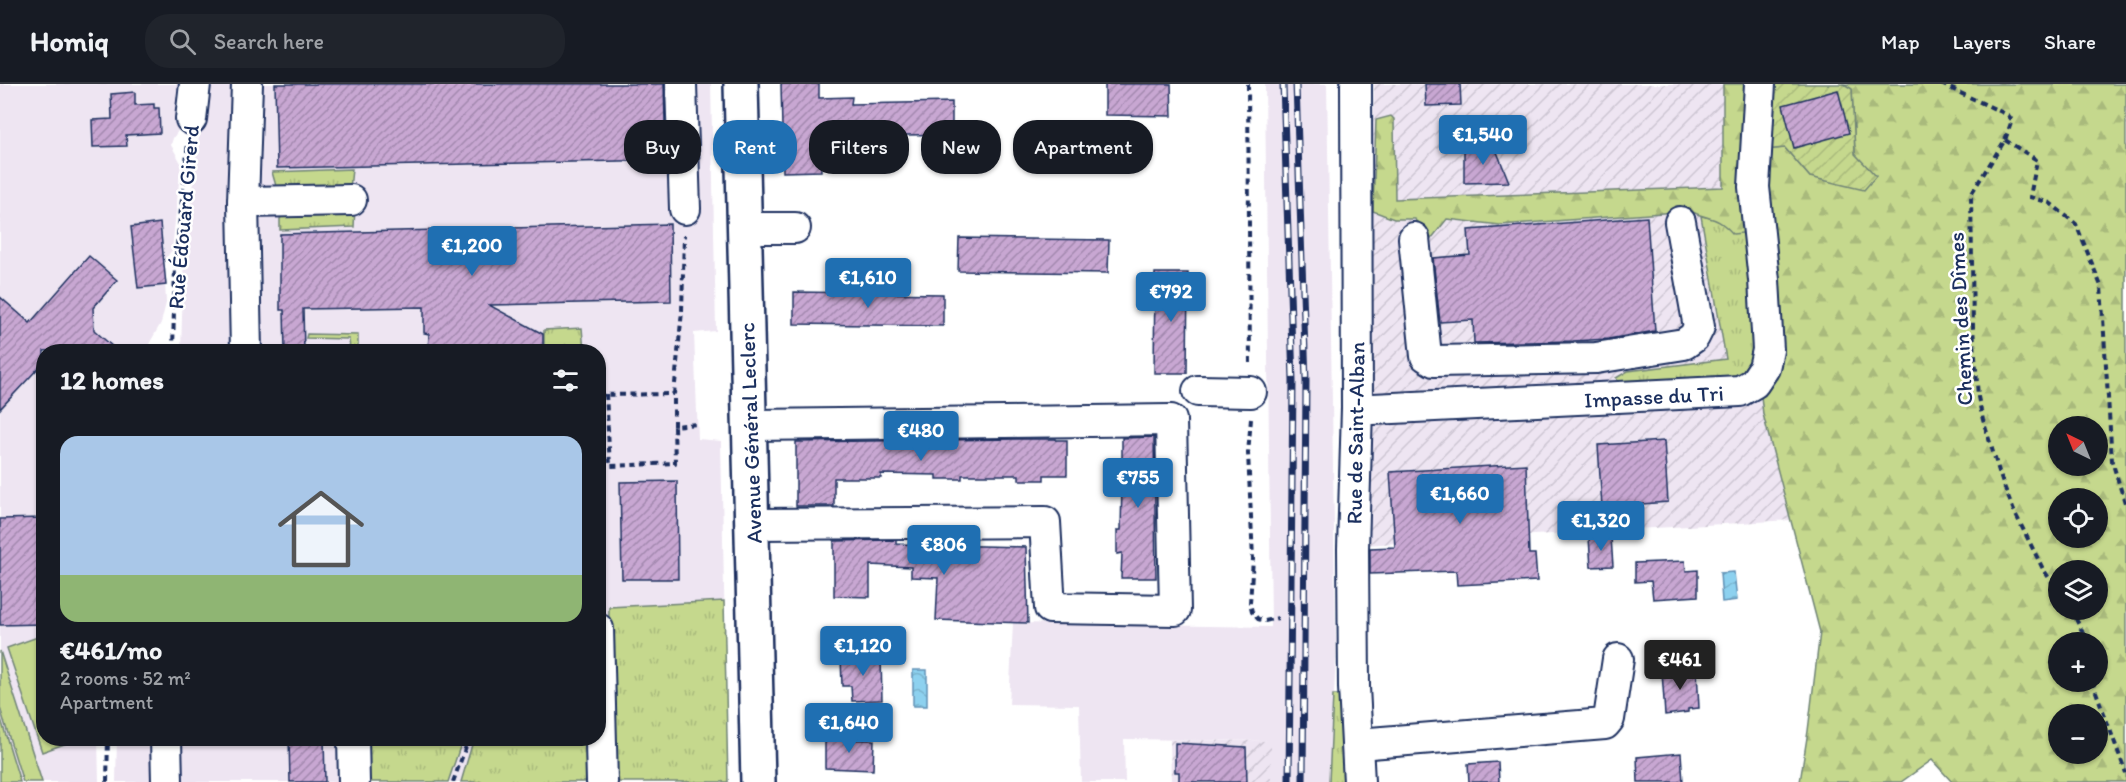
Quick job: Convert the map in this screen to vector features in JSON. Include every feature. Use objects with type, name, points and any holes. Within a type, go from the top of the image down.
[{"type":"main road","name":"Avenue Général Leclerc","points":[[741,84],[758,782]]},
{"type":"street","name":"Rue Édouard Girerd","points":[[191,119],[195,84]]},
{"type":"street","points":[[246,344],[243,202],[247,84]]},
{"type":"street","points":[[681,84],[685,209]]},
{"type":"street","name":"Rue de Saint-Alban","points":[[1356,84],[1357,408],[1353,561],[1354,687],[1359,782]]},
{"type":"street","name":"Impasse du Tri","points":[[1357,408],[1740,391],[1754,383],[1764,368],[1768,350],[1764,280],[1754,187],[1760,84]]},
{"type":"street","points":[[243,202],[351,200]]},
{"type":"street","points":[[1414,238],[1426,356],[1434,361],[1596,358],[1684,344],[1695,337],[1699,327],[1680,222]]},
{"type":"street","points":[[745,228],[795,228]]},
{"type":"street","points":[[1596,358],[1599,399]]},
{"type":"street","points":[[1198,391],[1251,392]]},
{"type":"street","points":[[750,425],[1172,420],[1174,610],[1050,608],[1045,522],[752,524]]},
{"type":"street","points":[[1358,744],[1605,724],[1609,719],[1618,659]]},
{"type":"street","points":[[166,746],[167,782]]},
{"type":"street","points":[[353,746],[354,782]]},
{"type":"street","points":[[601,746],[602,782]]},
{"type":"path","points":[[1941,84],[2012,120],[2005,141],[2037,160],[2030,197],[2050,203],[2076,224],[2101,286],[2112,461],[2126,506]]},
{"type":"path","name":"Rue Édouard Girerd","points":[[173,344],[175,265],[191,119]]},
{"type":"path","name":"Chemin des Dîmes","points":[[2005,141],[1971,194],[1973,328],[1978,397],[1983,420],[2014,511],[2048,576]]},
{"type":"path","points":[[674,394],[606,394],[610,466],[675,463],[674,394],[682,310],[685,209]]},
{"type":"path","points":[[674,426],[697,424]]},
{"type":"path","points":[[2096,692],[2126,773]]},
{"type":"path","points":[[107,782],[108,746]]},
{"type":"path","points":[[453,782],[466,746]]},
{"type":"shaded area","points":[[0,84],[188,84],[182,125],[171,145],[181,163],[172,250],[164,261],[166,303],[161,323],[149,344],[36,344],[36,746],[98,746],[99,782],[0,782]]},
{"type":"shaded area","points":[[206,84],[711,84],[716,331],[694,333],[698,439],[721,441],[728,782],[116,782],[117,746],[606,746],[606,344],[181,344],[184,249]]},
{"type":"shaded area","points":[[1265,84],[1327,84],[1336,657],[1329,782],[1271,782],[1271,741],[1124,739],[1125,782],[1081,782],[1079,705],[1009,704],[1013,623],[1271,627]]},
{"type":"shaded area","points":[[1374,84],[1730,84],[1763,414],[1791,520],[1363,545],[1371,344]]},
{"type":"shaded area","points":[[1170,740],[1271,741],[1271,782],[1171,782]]},
{"type":"green space","points":[[1723,84],[1752,84],[1750,222],[1742,233],[1733,234],[1717,221],[1690,211],[1500,225],[1447,219],[1431,239],[1422,236],[1415,219],[1394,219],[1373,211],[1376,120],[1391,116],[1394,119],[1395,199],[1723,187]]},
{"type":"green space","points":[[1769,84],[1844,84],[1852,89],[1855,154],[1876,176],[1864,190],[1810,177],[1785,148],[1764,150]]},
{"type":"green space","points":[[1844,84],[2126,84],[2126,782],[1952,782],[1932,760],[1901,782],[1800,782],[1820,632],[1763,414],[1760,387],[1764,150],[1785,148],[1810,177],[1875,176],[1855,154],[1852,90]]},
{"type":"green space","points":[[352,169],[350,189],[282,191],[276,186],[272,172]]},
{"type":"green space","points":[[355,206],[354,227],[280,230],[280,219],[283,214]]},
{"type":"green space","points":[[1701,216],[1750,222],[1764,347],[1744,379],[1621,385],[1616,378],[1628,371],[1726,359]]},
{"type":"green space","points":[[582,328],[583,344],[544,344],[544,330]]},
{"type":"green space","points":[[307,334],[358,335],[358,344],[349,344],[349,339],[306,338]]},
{"type":"green space","points":[[724,601],[728,782],[607,782],[609,607]]},
{"type":"green space","points":[[36,638],[36,734],[7,648]]},
{"type":"green space","points":[[0,651],[42,782],[23,782],[0,708]]},
{"type":"green space","points":[[1333,695],[1339,695],[1349,782],[1329,782]]},
{"type":"green space","points":[[0,716],[20,782],[0,782]]},
{"type":"green space","points":[[40,746],[59,746],[42,752]]},
{"type":"green space","points":[[365,746],[460,746],[448,782],[366,782]]},
{"type":"green space","points":[[472,746],[593,746],[594,782],[461,782]]},
{"type":"water","points":[[1734,572],[1737,600],[1722,602],[1720,573]]},
{"type":"water","points":[[913,670],[927,670],[927,706],[913,706]]},
{"type":"building","points":[[275,84],[664,84],[665,120],[624,120],[624,161],[277,168]]},
{"type":"building","points":[[781,84],[819,84],[819,98],[852,97],[851,104],[952,102],[952,120],[921,120],[921,135],[909,135],[909,120],[809,120],[809,171],[797,172],[797,120],[782,120]]},
{"type":"building","points":[[1105,84],[1171,84],[1172,116],[1105,115]]},
{"type":"building","points":[[1425,84],[1460,84],[1461,105],[1426,106]]},
{"type":"building","points":[[1838,90],[1849,133],[1794,148],[1783,105]]},
{"type":"building","points":[[135,92],[135,105],[154,104],[154,108],[159,108],[160,133],[126,135],[127,146],[93,147],[92,120],[112,119],[111,94]]},
{"type":"building","points":[[1464,147],[1495,147],[1509,182],[1464,183]]},
{"type":"building","points":[[1647,217],[1655,331],[1608,339],[1474,343],[1473,320],[1440,322],[1433,258],[1470,255],[1468,230]]},
{"type":"building","points":[[160,223],[166,285],[138,288],[131,227]]},
{"type":"building","points":[[670,224],[671,301],[489,305],[543,334],[543,344],[428,344],[429,334],[424,333],[424,307],[303,309],[304,344],[285,344],[284,310],[280,310],[280,234]]},
{"type":"building","points":[[959,238],[1109,240],[1108,273],[958,271]]},
{"type":"building","points":[[89,256],[117,280],[93,308],[94,330],[110,344],[36,344],[36,371],[0,409],[0,297],[30,323]]},
{"type":"building","points":[[1155,273],[1188,273],[1187,373],[1154,373]]},
{"type":"building","points":[[794,292],[943,294],[943,326],[794,324]]},
{"type":"building","points":[[1154,437],[1156,578],[1121,578],[1122,553],[1117,554],[1117,530],[1121,530],[1122,484],[1117,483],[1118,459],[1122,459],[1122,438]]},
{"type":"building","points":[[1067,440],[1067,475],[1044,475],[1044,480],[1019,480],[1019,475],[962,475],[962,479],[937,479],[937,475],[881,474],[881,478],[834,478],[834,506],[796,506],[796,442]]},
{"type":"building","points":[[1664,441],[1668,502],[1602,507],[1598,445]]},
{"type":"building","points":[[1526,464],[1529,554],[1535,554],[1537,581],[1457,585],[1456,571],[1370,574],[1370,548],[1395,547],[1390,472]]},
{"type":"building","points":[[677,481],[678,579],[622,579],[620,482]]},
{"type":"building","points":[[36,518],[36,624],[0,625],[0,519]]},
{"type":"building","points":[[1611,537],[1613,566],[1591,567],[1589,538]]},
{"type":"building","points":[[896,540],[896,544],[1026,547],[1028,623],[936,620],[938,578],[911,577],[911,567],[870,565],[870,597],[834,596],[834,541]]},
{"type":"building","points":[[1685,561],[1686,571],[1698,570],[1698,596],[1653,599],[1651,581],[1635,582],[1635,563]]},
{"type":"building","points":[[841,657],[881,657],[882,700],[852,701],[851,686],[842,686]]},
{"type":"building","points":[[1697,670],[1699,708],[1665,715],[1662,672]]},
{"type":"building","points":[[825,739],[874,740],[873,770],[825,768]]},
{"type":"building","points":[[1175,743],[1246,747],[1247,782],[1179,782],[1179,772],[1175,772]]},
{"type":"building","points":[[289,746],[324,746],[325,782],[290,782]]},
{"type":"building","points":[[1681,753],[1683,782],[1638,782],[1637,757]]},
{"type":"building","points":[[1498,762],[1499,782],[1469,782],[1468,764]]},
{"type":"railway","points":[[1283,84],[1293,381],[1289,782]]},
{"type":"railway","points":[[1296,84],[1306,381],[1303,782]]}]
